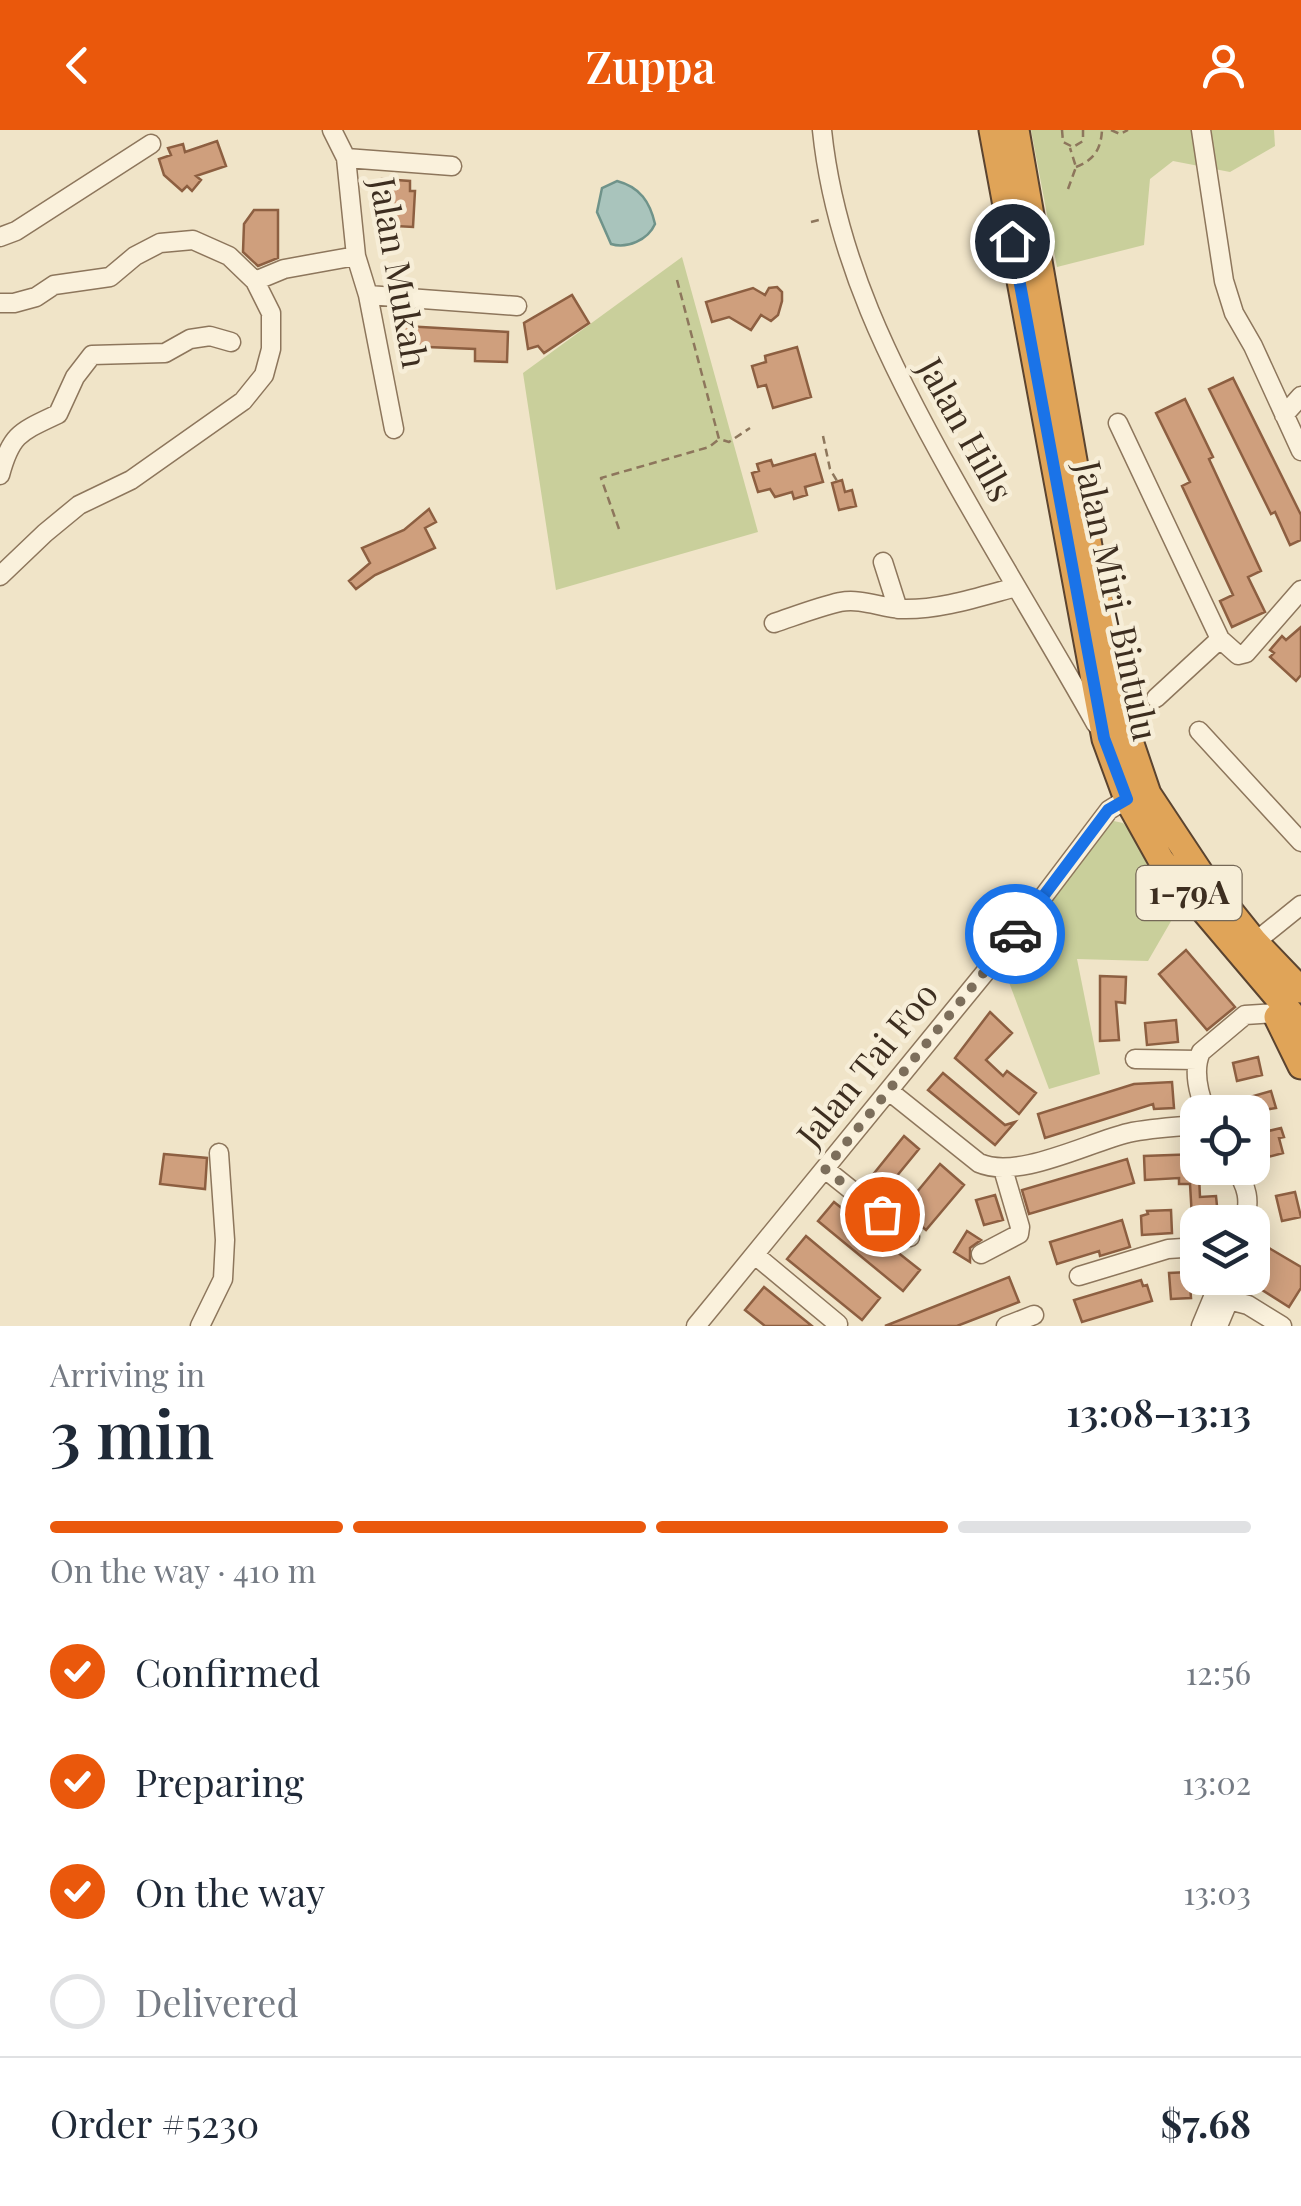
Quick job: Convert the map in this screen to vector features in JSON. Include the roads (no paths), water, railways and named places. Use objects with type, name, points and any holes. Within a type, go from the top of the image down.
[{"type":"highway","name":"Jalan Miri-Bintulu","points":[[992,130],[1104,738],[1127,799],[1161,860],[1250,951],[1301,990]]},
{"type":"highway","name":"Jalan Miri-Bintulu","points":[[1016,130],[1092,569],[1128,738],[1148,794],[1301,1030]]},
{"type":"highway","points":[[1250,951],[1250,975],[1263,1014],[1301,1066]]},
{"type":"street","name":"Jalan Mukah","points":[[332,130],[346,158],[356,256],[368,296],[394,429]]},
{"type":"street","name":"Jalan Hills","points":[[822,130],[852,271],[884,347],[908,397],[1104,738]]},
{"type":"street","points":[[1201,130],[1224,281],[1234,314],[1254,346],[1301,452]]},
{"type":"street","points":[[0,238],[151,144]]},
{"type":"street","points":[[346,158],[452,166]]},
{"type":"street","points":[[0,303],[14,304],[36,297],[54,285],[110,277],[160,242],[193,240],[228,256],[255,281],[271,312],[271,349],[264,376],[243,401],[130,480],[80,506],[0,576]]},
{"type":"street","points":[[255,281],[284,269],[356,256]]},
{"type":"street","points":[[368,296],[517,306]]},
{"type":"street","points":[[0,475],[10,444],[58,414],[75,377],[92,355],[165,353],[190,339],[210,336],[231,342]]},
{"type":"street","points":[[1284,415],[1301,396]]},
{"type":"street","points":[[1118,423],[1220,639],[1238,655],[1246,653],[1301,590]]},
{"type":"street","points":[[883,562],[898,609]]},
{"type":"street","points":[[774,623],[842,601],[898,609],[959,602],[1016,587]]},
{"type":"street","points":[[1156,698],[1220,639]]},
{"type":"street","points":[[1199,731],[1301,842]]},
{"type":"street","name":"Jalan Tai Foo","points":[[696,1326],[996,959],[1108,810],[1127,799]]},
{"type":"street","points":[[1250,951],[1297,917]]},
{"type":"street","points":[[1202,1095],[1197,1060],[1240,1018],[1263,1014]]},
{"type":"street","points":[[1135,1059],[1197,1060]]},
{"type":"street","points":[[889,1091],[979,1164],[1003,1169],[1128,1133],[1180,1128]]},
{"type":"street","points":[[200,1326],[223,1278],[225,1240],[219,1153]]},
{"type":"street","points":[[825,1169],[910,1237]]},
{"type":"street","points":[[981,1254],[1019,1234],[1003,1169]]},
{"type":"street","points":[[1079,1276],[1180,1248]]},
{"type":"street","points":[[755,1255],[838,1324]]},
{"type":"street","points":[[1201,1326],[1219,1295]]},
{"type":"street","points":[[1218,1326],[1221,1295]]},
{"type":"street","points":[[1231,1295],[1282,1326]]},
{"type":"street","points":[[1006,1326],[1034,1316]]},
{"type":"water","points":[[617,181],[643,196],[655,224],[642,239],[624,245],[611,244],[597,212],[602,188]]}]
